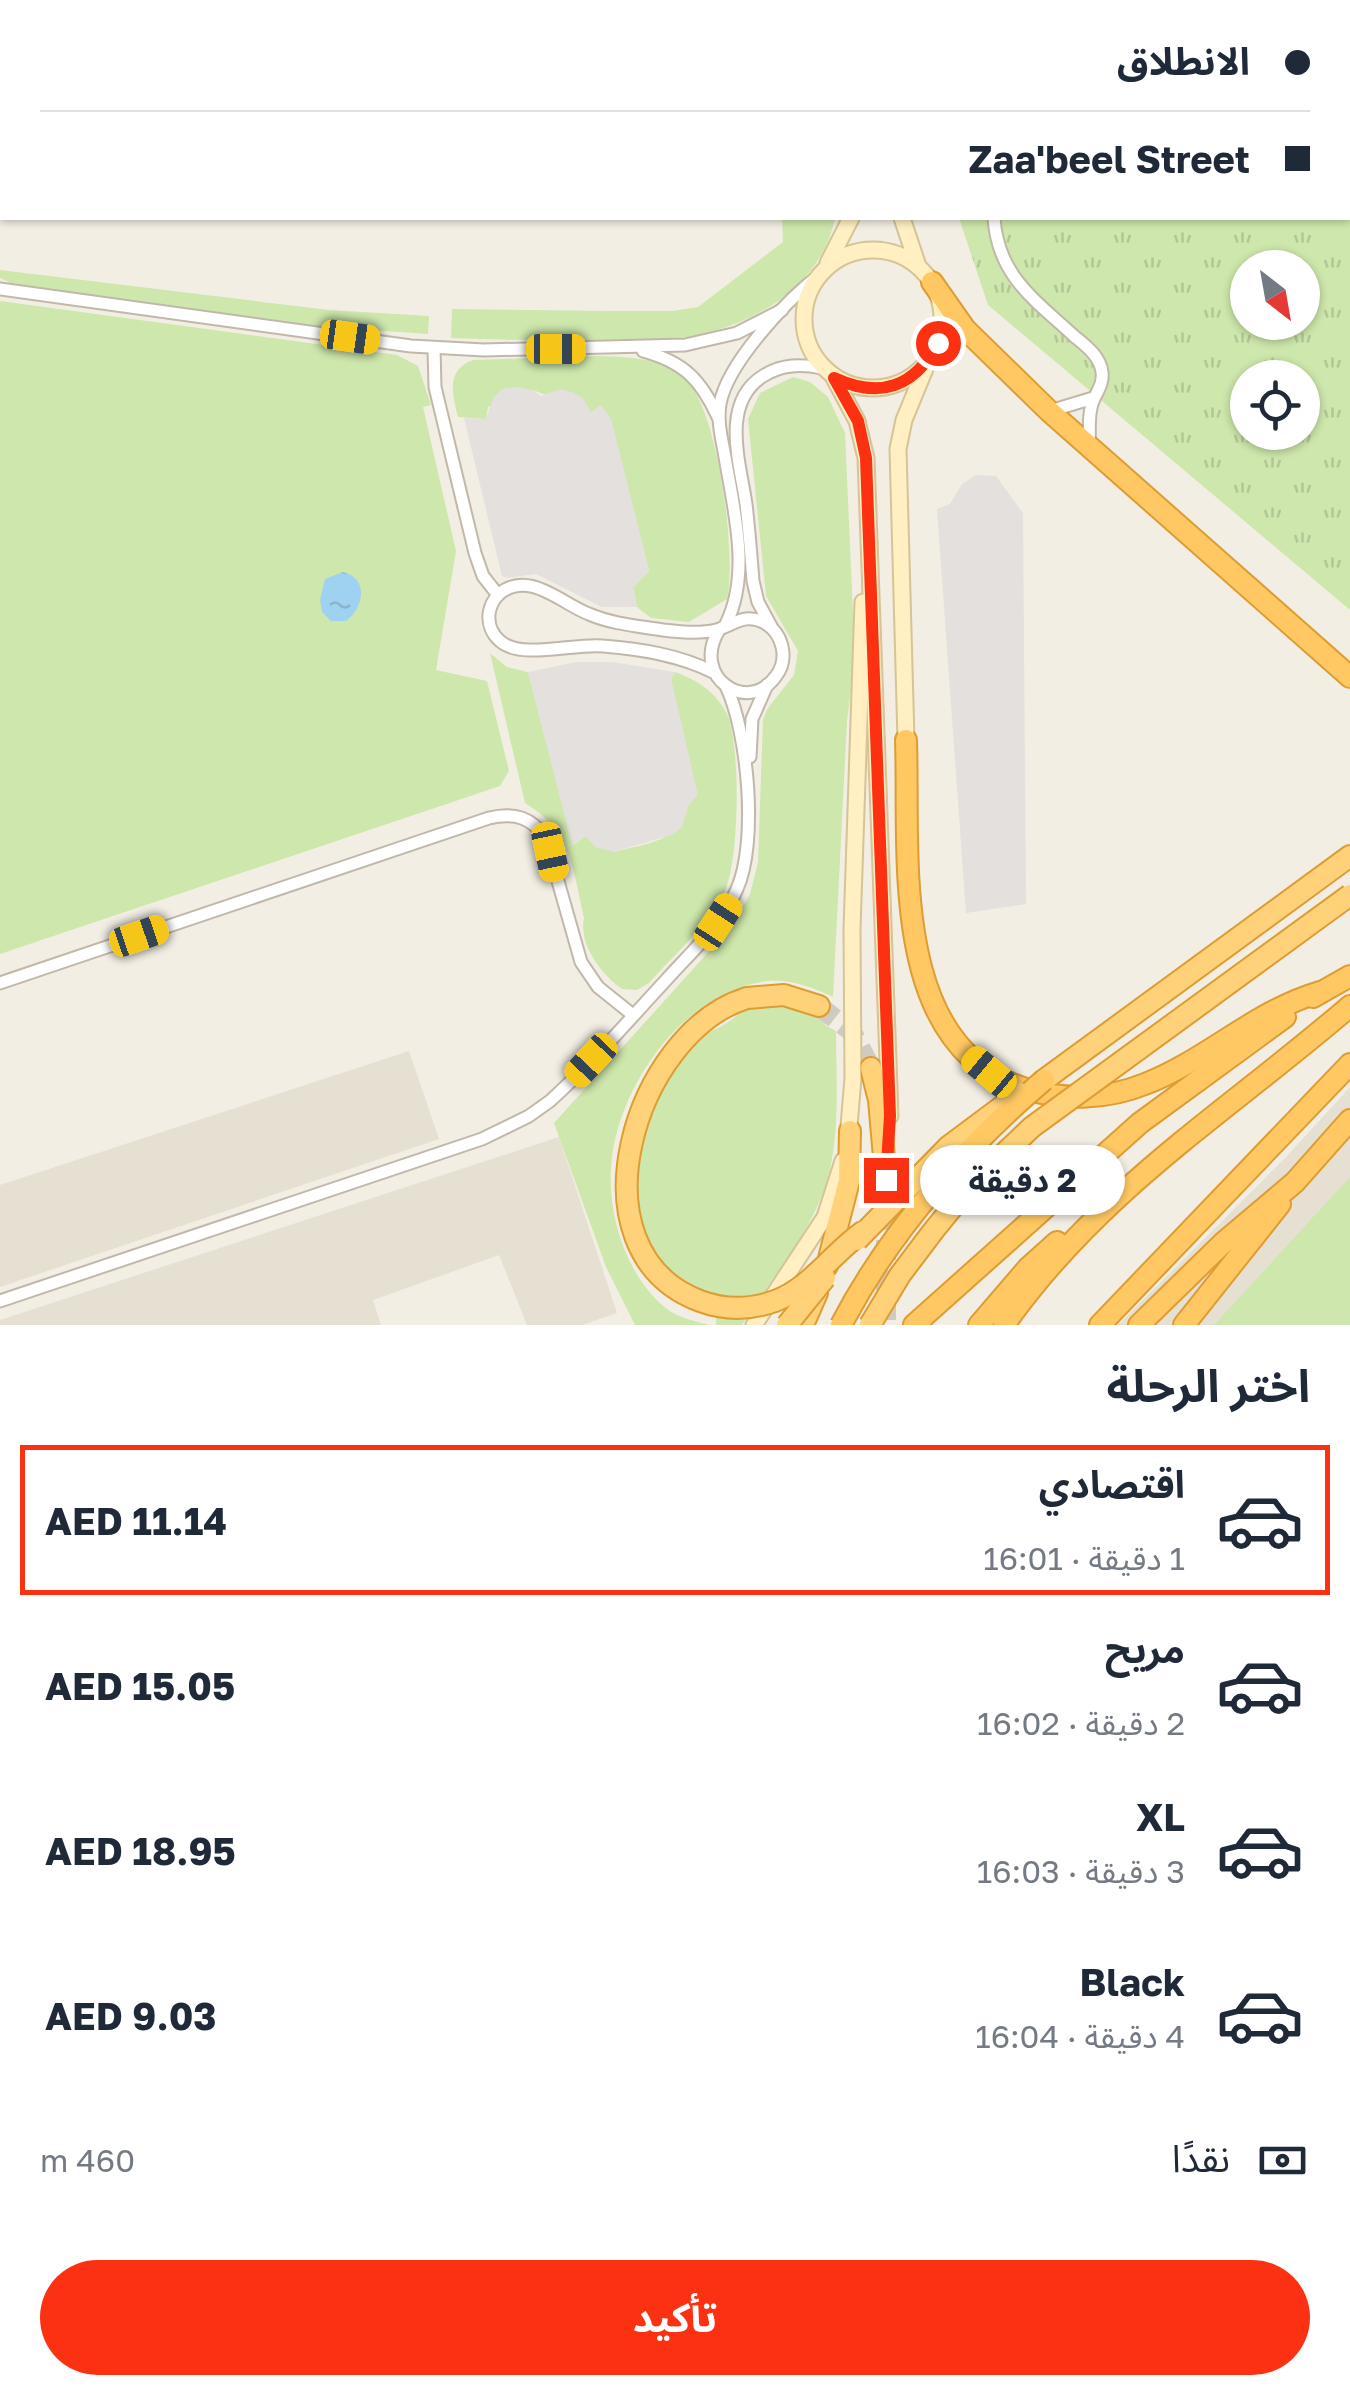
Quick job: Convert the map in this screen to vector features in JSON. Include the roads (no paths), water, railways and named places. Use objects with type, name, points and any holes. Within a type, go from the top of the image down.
[{"type":"highway","points":[[925,274],[965,329],[1049,411],[1350,677]]},
{"type":"highway","points":[[906,740],[912,920],[924,980],[951,1035],[1000,1079],[1063,1096],[1096,1096],[1128,1090],[1159,1079],[1272,1011],[1350,976]]},
{"type":"highway","points":[[841,1325],[884,1252],[931,1191],[984,1134],[1044,1080],[1350,856]]},
{"type":"highway","points":[[870,1325],[900,1275],[934,1230],[990,1166],[1032,1127],[1350,895]]},
{"type":"highway","points":[[920,1321],[1140,1123],[1320,992]]},
{"type":"highway","points":[[820,1006],[784,995],[747,998],[724,1006],[691,1030],[661,1068],[644,1102],[631,1144],[630,1212],[646,1256],[672,1285],[694,1299],[744,1308],[770,1303],[794,1292],[864,1231],[967,1130],[1044,1080]]},
{"type":"highway","points":[[1004,1325],[1096,1216],[1177,1143],[1350,1006]]},
{"type":"highway","points":[[1100,1325],[1350,1064]]},
{"type":"highway","points":[[871,1068],[880,1112],[886,1180]]},
{"type":"highway","points":[[1184,1325],[1295,1182],[1350,1120]]},
{"type":"highway","points":[[803,1325],[829,1258],[846,1198],[850,1131]]},
{"type":"highway","points":[[1139,1325],[1211,1253],[1295,1182]]},
{"type":"highway","points":[[979,1325],[1040,1256],[1096,1216]]},
{"type":"highway","points":[[787,1325],[864,1231]]},
{"type":"main road","points":[[850,220],[808,294],[803,314],[804,334],[811,352],[858,421],[863,439],[890,1116],[886,1180]]},
{"type":"main road","points":[[903,220],[940,301],[942,322],[938,343],[904,420],[898,448],[906,740]]},
{"type":"main road","points":[[819,275],[838,259],[858,251],[889,252],[925,274]]},
{"type":"main road","points":[[828,373],[863,388],[894,386],[928,362]]},
{"type":"main road","points":[[754,1325],[824,1218],[836,1190],[850,1131],[854,828],[868,548]]},
{"type":"street","points":[[994,220],[1010,273],[1022,289],[1098,358],[1102,379],[1093,398],[1089,448]]},
{"type":"street","points":[[718,418],[727,382],[782,310],[819,275]]},
{"type":"street","points":[[0,289],[434,348],[629,348],[711,341],[782,310]]},
{"type":"street","points":[[434,348],[436,388],[476,553],[484,576],[498,596]]},
{"type":"street","points":[[629,348],[665,357],[692,374],[703,386],[718,418],[733,503],[739,572],[737,594],[723,627],[711,642],[713,672]]},
{"type":"street","points":[[746,771],[752,719],[782,665],[783,652],[762,611],[753,581],[736,445],[737,411],[756,380],[771,371],[788,365],[828,373]]},
{"type":"street","points":[[1049,411],[1093,398]]},
{"type":"street","points":[[0,1302],[507,1129],[550,1101],[718,922],[739,886],[747,847],[746,771],[739,720],[726,686],[713,672],[666,654],[602,646],[509,648],[495,636],[489,621],[491,605],[508,588],[532,586],[607,620],[682,632],[723,627],[750,618],[773,630]]},
{"type":"street","points":[[602,646],[607,620]]},
{"type":"street","points":[[726,686],[747,692],[767,686]]},
{"type":"street","points":[[0,983],[489,818],[516,815],[539,828],[546,839],[581,962],[598,987],[633,1015]]},
{"type":"water","points":[[343,572],[357,580],[360,601],[346,621],[331,621],[322,612],[320,600],[325,579]]},
{"type":"tunnel","points":[[819,1006],[852,1032],[871,1068]]},
{"type":"tunnel","points":[[886,1180],[886,1325]]}]
